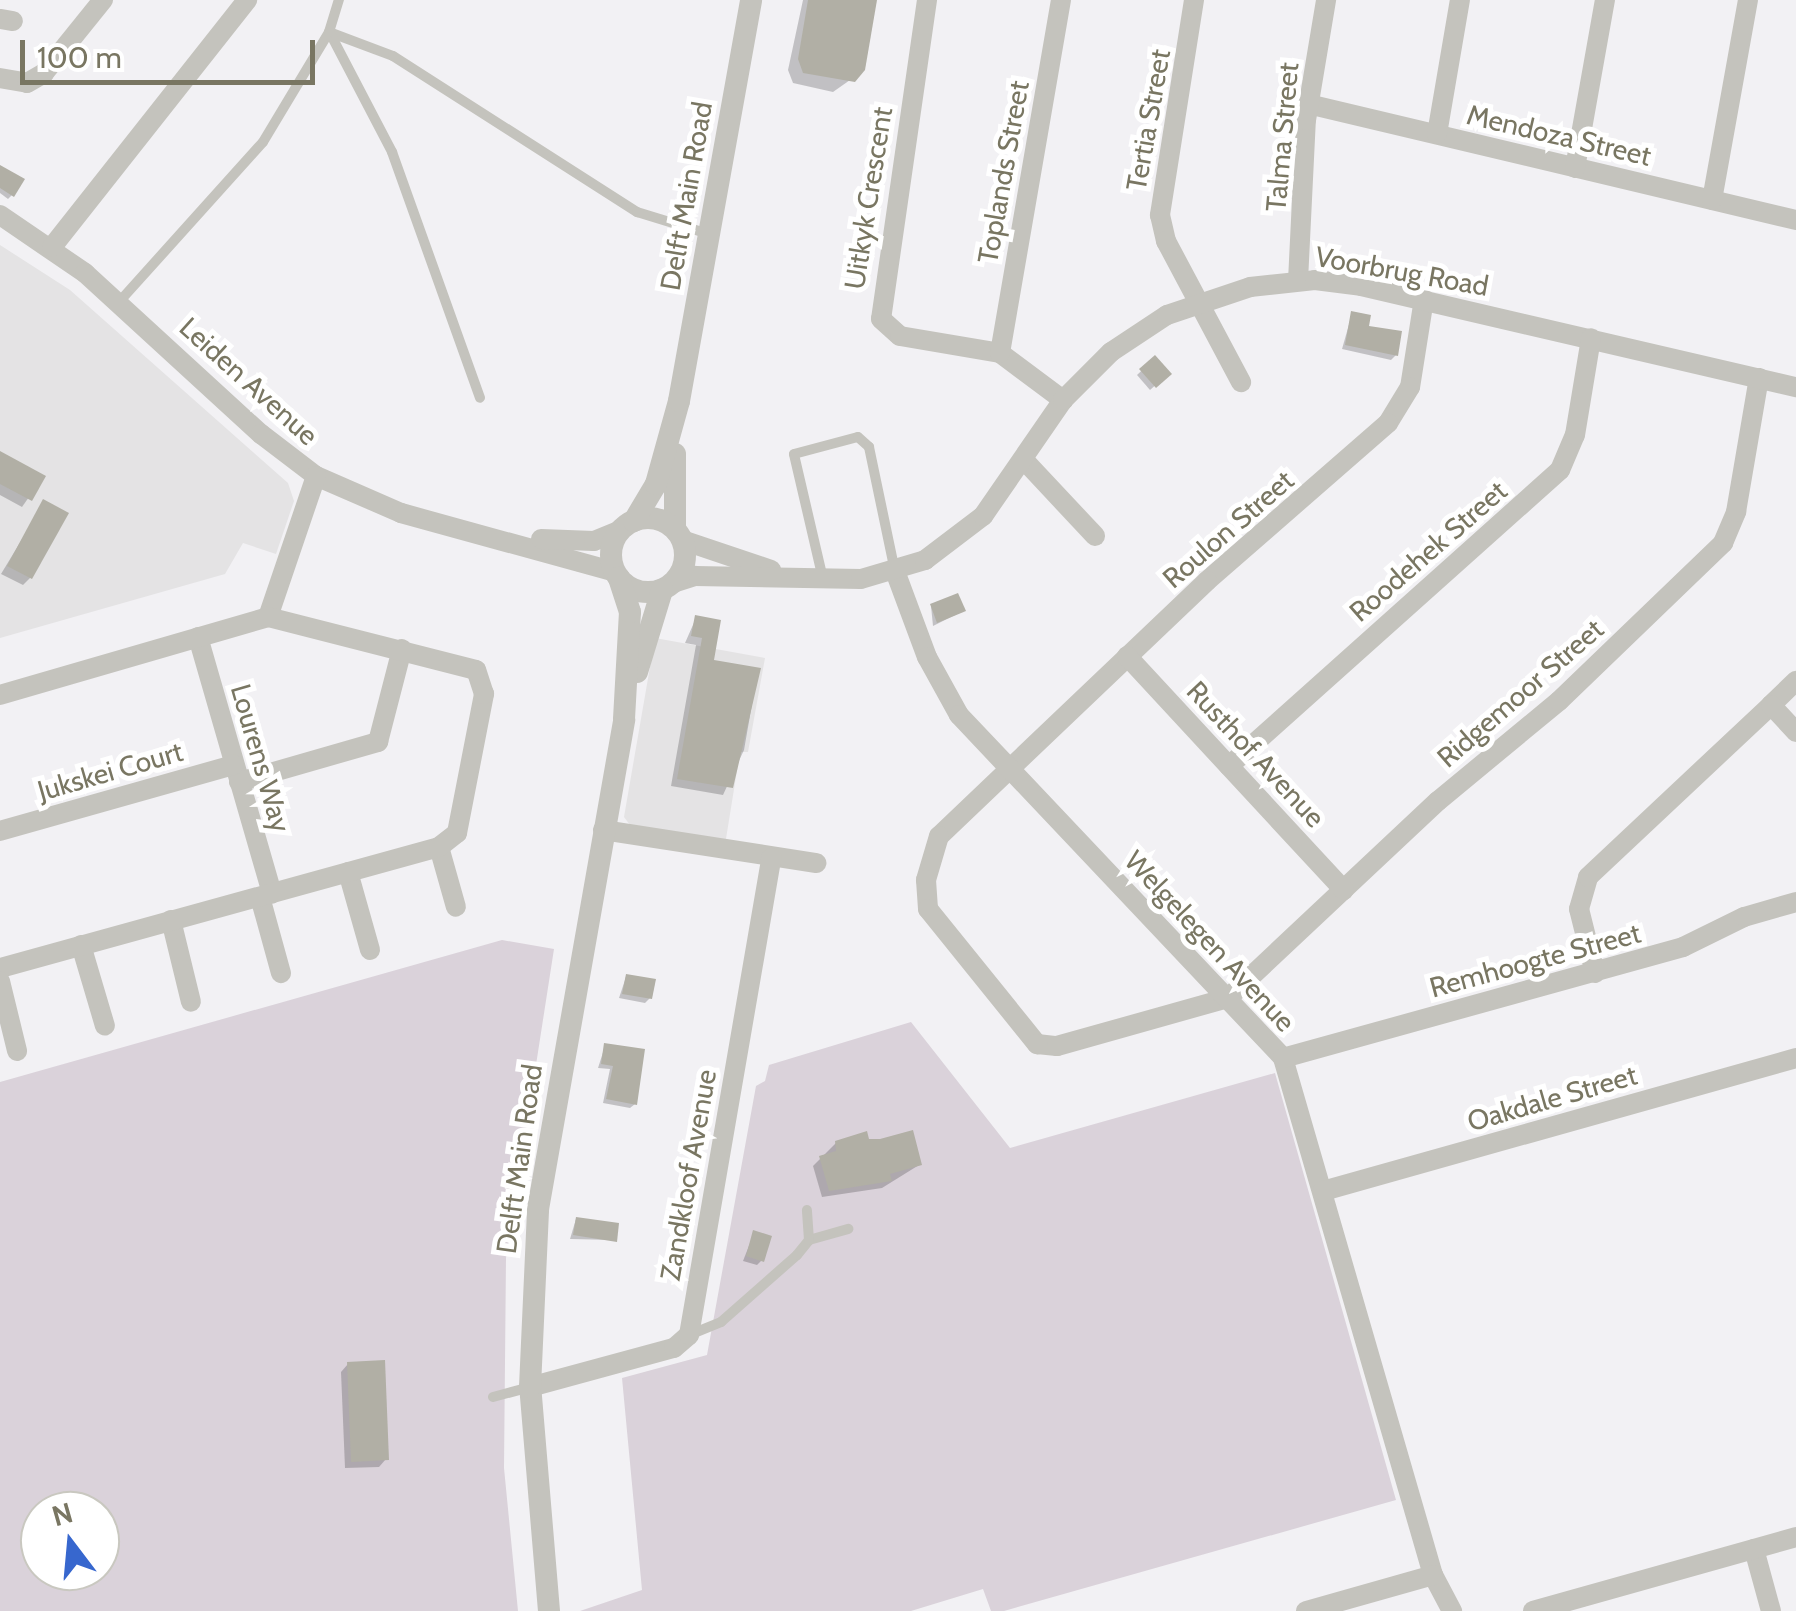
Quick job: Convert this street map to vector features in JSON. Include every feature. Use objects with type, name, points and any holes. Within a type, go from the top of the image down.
[{"type":"street","points":[[0,78],[27,83],[44,73],[103,0]]},
{"type":"street","points":[[52,247],[246,0]]},
{"type":"street","name":"Delft Main Road","points":[[627,526],[656,484],[679,401],[750,0]]},
{"type":"street","name":"Uitkyk Crescent","points":[[927,0],[879,312],[900,336],[1000,353],[1064,400]]},
{"type":"street","name":"Toplands Street","points":[[1000,353],[1060,0]]},
{"type":"street","name":"Tertia Street","points":[[1194,0],[1160,216],[1198,302],[1240,382]]},
{"type":"street","name":"Talma Street","points":[[1298,280],[1308,104],[1326,0]]},
{"type":"street","points":[[1437,134],[1460,0]]},
{"type":"street","points":[[1575,168],[1605,0]]},
{"type":"street","points":[[1712,200],[1748,0]]},
{"type":"street","name":"Mendoza Street","points":[[1308,104],[1796,220]]},
{"type":"street","name":"Leiden Avenue","points":[[0,216],[52,247],[119,302],[261,434],[316,476],[401,513],[617,575]]},
{"type":"street","name":"Voorbrug Road","points":[[667,587],[696,576],[815,580],[896,572],[967,532],[1024,460],[1064,400],[1124,342],[1198,302],[1298,280],[1424,299],[1796,387]]},
{"type":"street","name":"Roulon Street","points":[[1228,998],[1057,1046],[1022,1033],[933,920],[926,898],[938,836],[1127,656],[1401,409],[1424,299]]},
{"type":"street","name":"Roodehek Street","points":[[1230,766],[1560,470],[1575,434],[1592,338]]},
{"type":"street","name":"Ridgemoor Street","points":[[1228,998],[1559,701],[1723,543],[1736,512],[1759,378]]},
{"type":"street","name":"Delft Main Road","points":[[679,401],[679,534]]},
{"type":"street","points":[[1024,460],[1096,536]]},
{"type":"street","points":[[268,617],[316,476]]},
{"type":"street","points":[[660,520],[679,534],[685,563],[667,587],[634,590],[617,575],[611,551],[627,526],[660,520]]},
{"type":"street","name":"Leiden Avenue","points":[[489,536],[582,542],[627,526]]},
{"type":"street","name":"Voorbrug Road","points":[[679,534],[709,554],[815,580]]},
{"type":"street","name":"Welgelegen Avenue","points":[[896,572],[942,688],[1008,768],[1283,1058],[1432,1576],[1452,1611]]},
{"type":"street","name":"Delft Main Road","points":[[617,575],[630,612],[624,719]]},
{"type":"street","name":"Delft Main Road","points":[[550,1611],[530,1387],[538,1209],[624,719],[667,587]]},
{"type":"street","points":[[0,694],[268,617],[469,665],[483,685],[461,824],[439,847],[0,968]]},
{"type":"street","name":"Lourens Way","points":[[198,637],[237,773],[281,973]]},
{"type":"street","name":"Jukskei Court","points":[[0,831],[378,742],[402,649]]},
{"type":"street","name":"Rusthof Avenue","points":[[1127,656],[1344,890]]},
{"type":"street","points":[[1595,973],[1580,909],[1588,877],[1796,681]]},
{"type":"street","points":[[1771,704],[1796,732]]},
{"type":"street","points":[[603,830],[816,864]]},
{"type":"street","points":[[439,847],[456,907]]},
{"type":"street","name":"Zandkloof Avenue","points":[[688,1335],[771,858]]},
{"type":"street","points":[[348,872],[370,950]]},
{"type":"street","name":"Remhoogte Street","points":[[1283,1058],[1695,944],[1744,917],[1796,902]]},
{"type":"street","points":[[170,920],[191,1002]]},
{"type":"street","points":[[81,946],[106,1026]]},
{"type":"street","points":[[0,981],[17,1050]]},
{"type":"street","name":"Oakdale Street","points":[[1322,1191],[1796,1058]]},
{"type":"street","points":[[530,1387],[674,1348],[688,1335]]},
{"type":"street","points":[[1533,1611],[1594,1603],[1796,1537]]},
{"type":"street","points":[[1754,1549],[1771,1611]]},
{"type":"street","points":[[1306,1611],[1432,1576]]},
{"type":"lane","points":[[119,302],[263,142],[329,32],[339,0]]},
{"type":"lane","points":[[329,32],[393,56],[637,212],[710,234]]},
{"type":"lane","points":[[329,32],[392,152],[480,398]]},
{"type":"lane","points":[[815,580],[794,454],[858,437],[868,447],[896,572]]},
{"type":"lane","points":[[806,1210],[810,1240]]},
{"type":"lane","points":[[688,1335],[721,1322],[810,1240],[848,1229]]},
{"type":"lane","points":[[493,1396],[530,1387]]},
{"type":"shaded area","points":[[0,245],[70,290],[288,483],[294,501],[276,554],[243,543],[225,574],[0,638]]},
{"type":"shaded area","points":[[655,638],[765,658],[748,752],[740,752],[725,845],[630,825],[624,817]]},
{"type":"shaded area","points":[[502,940],[554,949],[506,1258],[504,1468],[518,1611],[0,1611],[0,1082]]},
{"type":"shaded area","points":[[911,1022],[1010,1148],[1275,1073],[1396,1500],[1004,1611],[991,1611],[983,1589],[911,1611],[580,1611],[642,1590],[622,1378],[707,1355],[756,1086],[765,1081],[769,1065]]},
{"type":"building","points":[[808,0],[877,0],[865,70],[855,82],[803,73],[798,59]]},
{"type":"building","points":[[0,165],[25,179],[14,197],[0,188]]},
{"type":"building","points":[[1351,311],[1371,315],[1369,326],[1402,331],[1398,356],[1345,345]]},
{"type":"building","points":[[1155,355],[1172,374],[1156,388],[1139,369]]},
{"type":"building","points":[[0,451],[46,476],[32,501],[0,484]]},
{"type":"building","points":[[43,499],[69,513],[32,579],[7,566]]},
{"type":"building","points":[[958,593],[966,611],[937,623],[930,604]]},
{"type":"building","points":[[695,615],[721,620],[714,660],[761,668],[733,788],[677,779],[702,638],[691,636]]},
{"type":"building","points":[[626,974],[656,979],[652,999],[622,994]]},
{"type":"building","points":[[604,1043],[645,1049],[637,1105],[606,1099],[613,1066],[601,1064]]},
{"type":"building","points":[[913,1130],[922,1165],[890,1174],[892,1181],[829,1191],[819,1156],[836,1151],[835,1141],[867,1131],[869,1139],[880,1139]]},
{"type":"building","points":[[576,1217],[619,1223],[617,1242],[573,1235]]},
{"type":"building","points":[[753,1230],[772,1236],[764,1262],[746,1256]]},
{"type":"building","points":[[385,1360],[389,1460],[351,1462],[347,1362]]}]
